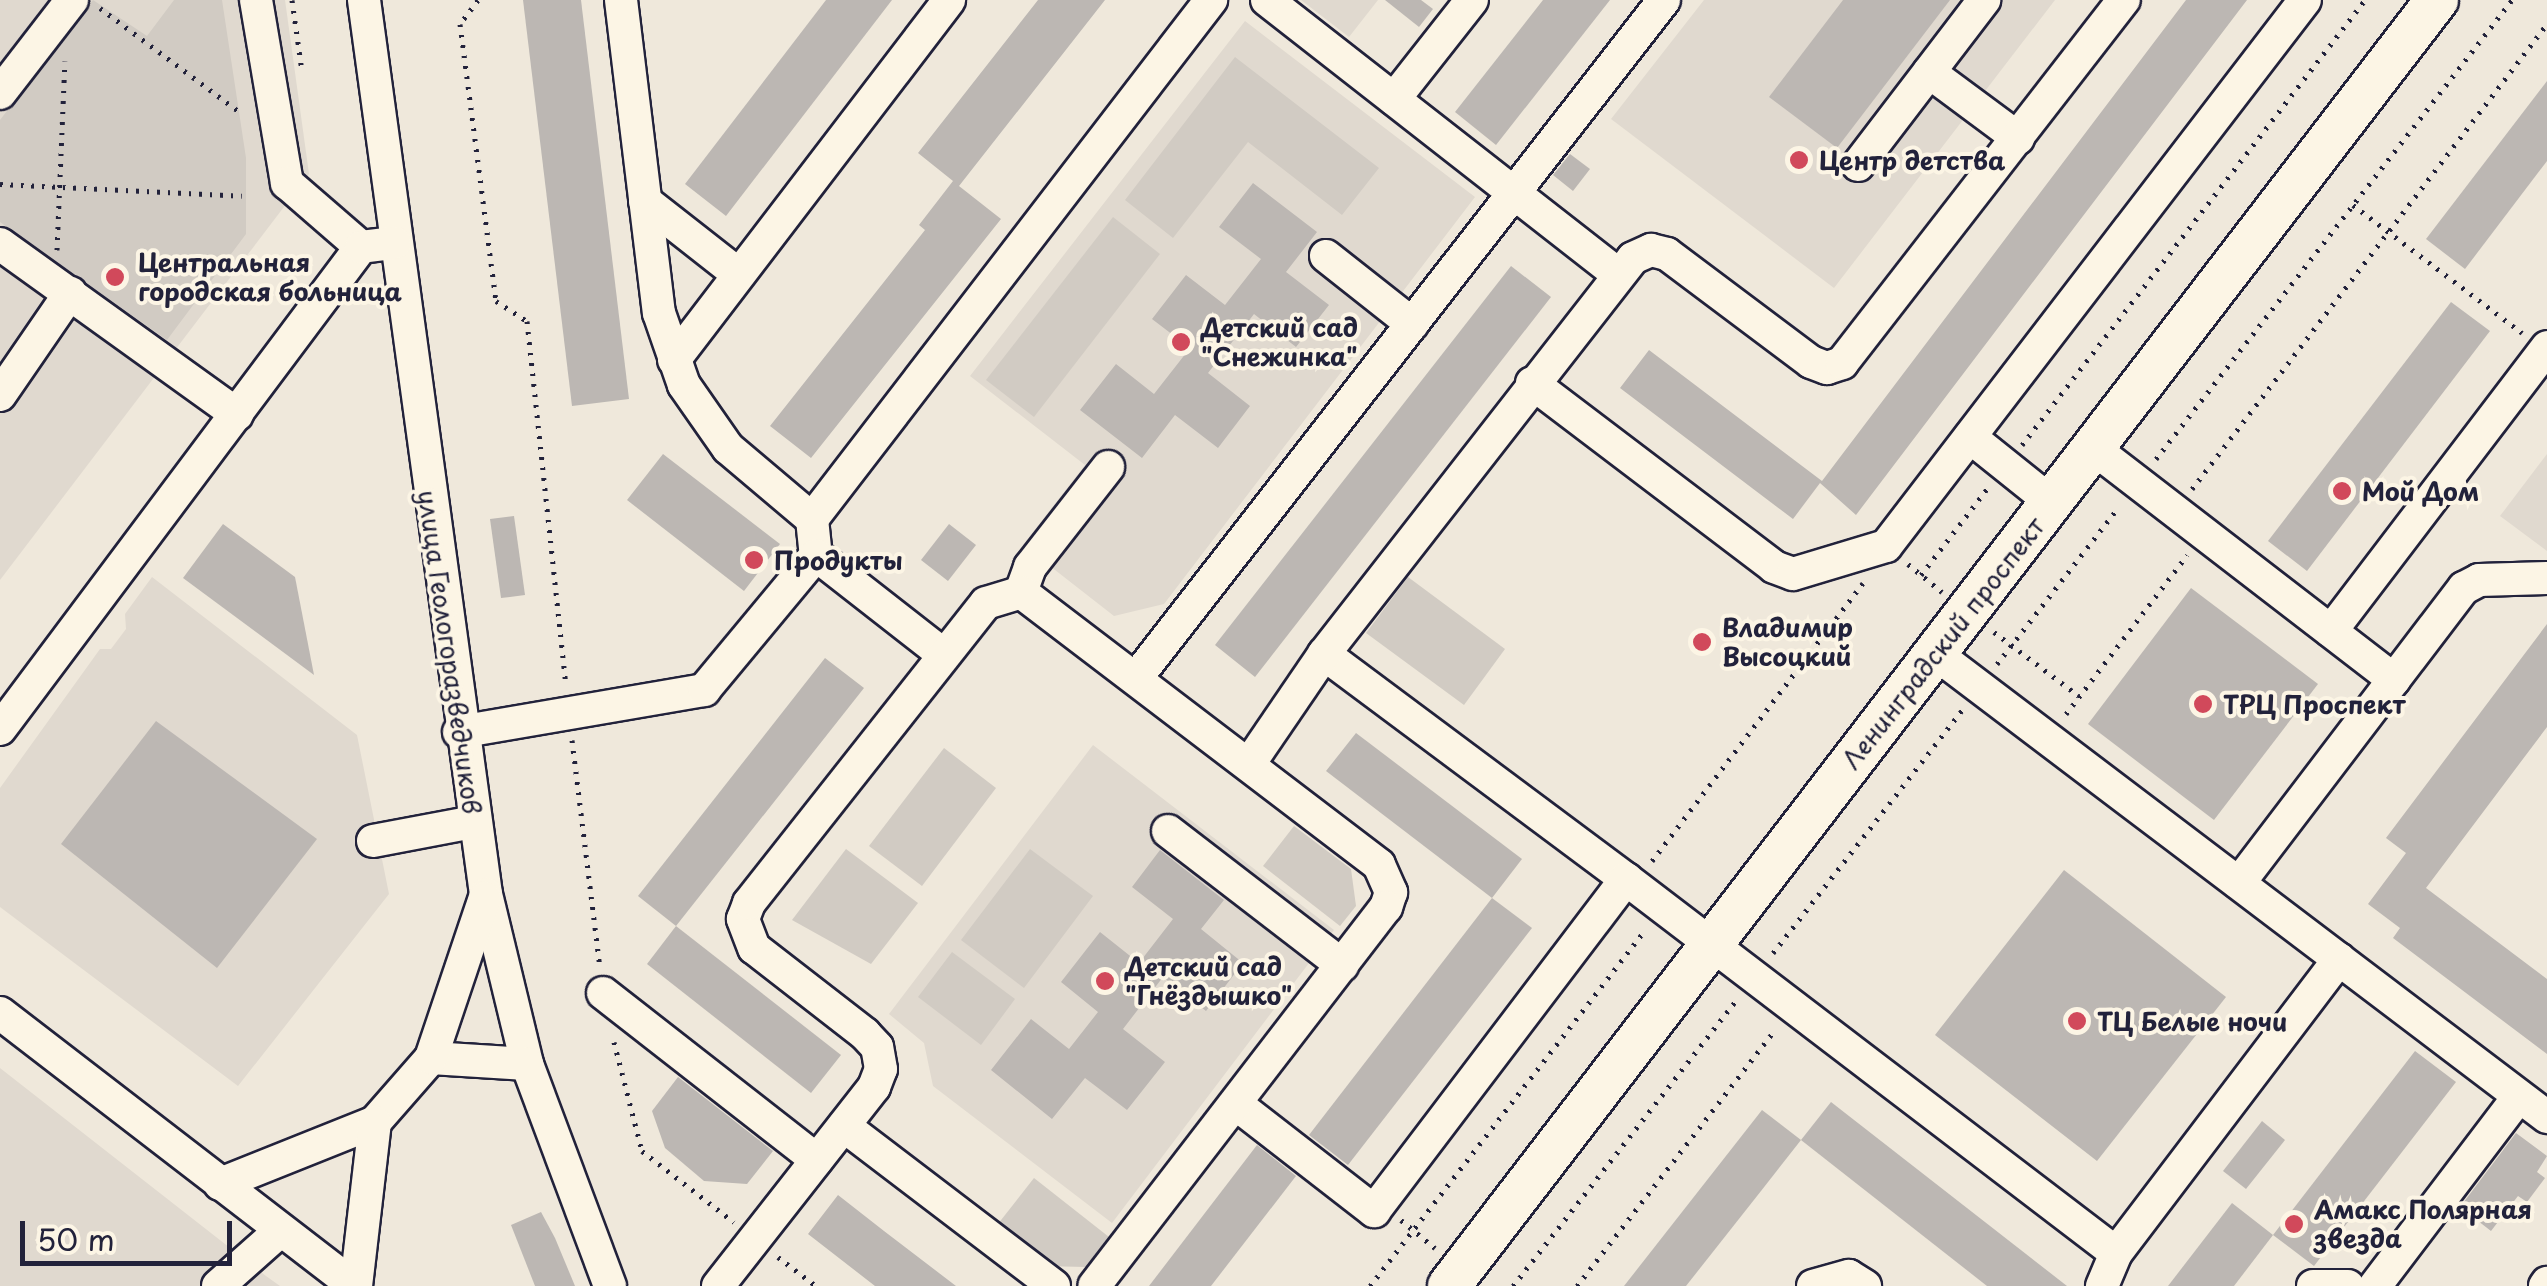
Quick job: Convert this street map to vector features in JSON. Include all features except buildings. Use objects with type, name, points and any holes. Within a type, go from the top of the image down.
[{"type":"main road","name":"Ленинградский проспект","points":[[1456,1278],[2437,0]]},
{"type":"street","points":[[256,0],[287,183],[361,247]]},
{"type":"street","name":"улица Геологоразведчиков","points":[[364,0],[459,732],[486,894],[528,1064],[610,1286]]},
{"type":"street","points":[[621,0],[659,313],[674,360],[712,431],[812,519],[816,555],[944,655]]},
{"type":"street","points":[[674,360],[949,0]]},
{"type":"street","points":[[812,519],[1211,0]]},
{"type":"street","points":[[1266,0],[1617,272]]},
{"type":"street","points":[[1394,99],[1472,0]]},
{"type":"street","points":[[1137,677],[1664,0]]},
{"type":"street","points":[[1858,165],[1984,0]]},
{"type":"street","points":[[1249,764],[1324,654],[1617,272],[1651,250],[1667,254],[1811,362],[1827,368],[1842,363],[2124,0]]},
{"type":"street","points":[[1532,383],[1774,567],[1793,574],[1886,546],[2304,0]]},
{"type":"street","points":[[0,93],[82,1]]},
{"type":"street","points":[[1929,72],[2018,138]]},
{"type":"street","points":[[646,201],[738,274]]},
{"type":"street","points":[[0,729],[361,247],[395,243]]},
{"type":"street","points":[[0,244],[63,278],[237,414]]},
{"type":"street","points":[[1326,256],[1412,324]]},
{"type":"street","points":[[0,395],[63,278]]},
{"type":"street","points":[[2330,631],[2546,349]]},
{"type":"street","points":[[1970,437],[2052,502]]},
{"type":"street","points":[[2093,448],[2394,680]]},
{"type":"street","points":[[1021,592],[1030,568],[1108,467]]},
{"type":"street","points":[[459,732],[704,690],[816,555]]},
{"type":"street","points":[[2239,883],[2464,588],[2479,580],[2547,578]]},
{"type":"street","points":[[1021,592],[1137,677],[1388,876],[1386,907],[1094,1286]]},
{"type":"street","points":[[718,1286],[874,1087],[881,1069],[877,1047],[754,948],[743,919],[748,904],[986,603],[1021,592]]},
{"type":"street","points":[[1324,654],[2116,1253]]},
{"type":"street","points":[[1936,654],[2547,1117]]},
{"type":"street","points":[[372,841],[474,822]]},
{"type":"street","points":[[1168,832],[1342,965]]},
{"type":"street","points":[[1236,1104],[1374,1211],[1626,879]]},
{"type":"street","points":[[220,1184],[375,1122],[431,1058],[486,894]]},
{"type":"street","points":[[2102,1286],[2116,1253],[2339,960]]},
{"type":"street","points":[[603,993],[817,1160]]},
{"type":"street","points":[[0,1013],[354,1286],[375,1122]]},
{"type":"street","points":[[431,1058],[528,1064]]},
{"type":"street","points":[[2375,1286],[2519,1096]]},
{"type":"street","points":[[844,1126],[1054,1286]]},
{"type":"street","points":[[218,1286],[280,1230]]},
{"type":"street","points":[[1813,1286],[1849,1276],[1865,1286]]},
{"type":"street","points":[[2313,1286],[2348,1286]]},
{"type":"path","points":[[478,0],[460,24],[496,301],[527,322],[603,993],[642,1151],[816,1286]]},
{"type":"path","points":[[1921,575],[2365,0]]},
{"type":"path","points":[[1513,1286],[2512,0]]},
{"type":"path","points":[[82,1],[238,110]]},
{"type":"path","points":[[2175,511],[2547,24]]},
{"type":"path","points":[[63,278],[59,187],[66,52]]},
{"type":"path","points":[[0,184],[242,196]]},
{"type":"path","points":[[2353,205],[2546,349]]},
{"type":"path","points":[[2048,738],[2204,533]]},
{"type":"path","points":[[2050,674],[2079,696]]},
{"type":"path","points":[[1577,1286],[1794,1006]]},
{"type":"path","points":[[1380,1203],[1456,1278]]},
{"type":"shaded area","name":"Центральная городская больница","points":[[0,0],[285,0],[309,174],[0,580]]},
{"type":"shaded area","points":[[93,0],[147,36],[174,0],[222,0],[246,158],[246,234],[167,340],[0,222],[0,120]]},
{"type":"shaded area","points":[[1301,0],[1378,0],[1349,37]]},
{"type":"shaded area","name":"Центр детства","points":[[1704,0],[2055,0],[1834,288],[1611,119]]},
{"type":"shaded area","name":"Детский сад \"Снежинка\"","points":[[1245,21],[1475,197],[1164,604],[1114,616],[1023,545],[1085,465],[970,376]]},
{"type":"shaded area","points":[[1235,57],[1379,168],[1342,215],[1248,142],[1173,238],[1125,200]]},
{"type":"shaded area","points":[[1113,217],[1160,254],[1034,417],[986,380]]},
{"type":"shaded area","points":[[2547,454],[2547,551],[2500,516]]},
{"type":"shaded area","points":[[152,577],[357,735],[389,894],[238,1086],[0,907],[0,788],[100,649],[111,649],[126,629],[125,614]]},
{"type":"shaded area","points":[[1408,577],[1505,649],[1464,705],[1366,633]]},
{"type":"shaded area","name":"Детский сад \"Гнёздышко\"","points":[[1093,745],[1334,930],[1112,1223],[933,1086],[924,1043],[889,1014]]},
{"type":"shaded area","points":[[944,748],[996,788],[922,886],[869,846]]},
{"type":"shaded area","points":[[1294,826],[1351,869],[1356,906],[1340,926],[1263,866]]},
{"type":"shaded area","points":[[846,849],[918,903],[871,964],[792,920]]},
{"type":"shaded area","points":[[1030,849],[1093,896],[1024,988],[961,940]]},
{"type":"shaded area","points":[[952,952],[1015,999],[981,1045],[918,997]]},
{"type":"shaded area","points":[[0,1068],[266,1276],[280,1286],[0,1286]]},
{"type":"shaded area","points":[[1034,1178],[1109,1237],[1086,1267],[1042,1266],[994,1229]]},
{"type":"place","name":"Центр детства","points":[[1799,160]]},
{"type":"place","name":"Центральная городская больница","points":[[115,277]]},
{"type":"place","name":"Детский сад \"Снежинка\"","points":[[1181,342]]},
{"type":"place","name":"Мой Дом","points":[[2342,491]]},
{"type":"place","name":"Продукты","points":[[754,560]]},
{"type":"place","name":"Владимир Высоцкий","points":[[1702,642]]},
{"type":"place","name":"ТРЦ Проспект","points":[[2203,704]]},
{"type":"place","name":"Детский сад \"Гнёздышко\"","points":[[1105,981]]},
{"type":"place","name":"ТЦ Белые ночи","points":[[2077,1021]]},
{"type":"place","name":"Амакс Полярная звезда","points":[[2294,1224]]}]
